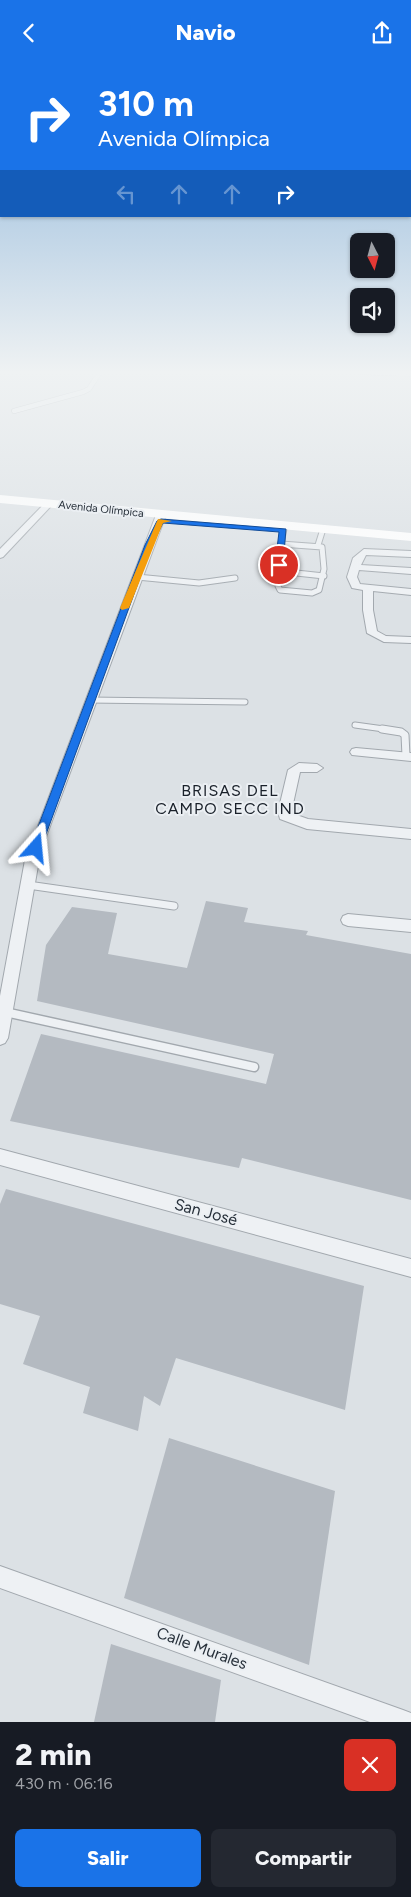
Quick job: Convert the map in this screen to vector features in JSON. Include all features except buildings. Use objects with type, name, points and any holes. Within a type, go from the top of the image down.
[{"type":"street","name":"Avenida Olímpica","points":[[0,499],[44,508]]},
{"type":"street","name":"Avenida Olímpica","points":[[0,507],[44,508],[284,528],[321,536],[411,539]]},
{"type":"street","points":[[0,555],[44,508]]},
{"type":"street","points":[[0,1038],[28,885],[39,837],[89,700],[161,518]]},
{"type":"street","points":[[411,554],[367,551],[359,556],[352,571],[353,582],[360,587],[411,592]]},
{"type":"street","points":[[355,567],[411,571]]},
{"type":"street","points":[[368,589],[368,610],[372,633],[384,639],[411,640]]},
{"type":"street","points":[[356,752],[409,756]]},
{"type":"street","points":[[317,768],[299,767],[294,770],[284,812],[285,816],[307,824],[411,834]]},
{"type":"street","points":[[348,920],[411,926]]},
{"type":"street","name":"San José","points":[[0,1157],[411,1267]]},
{"type":"street","name":"Calle Murales","points":[[0,1577],[403,1722]]},
{"type":"lane","points":[[281,543],[321,536],[324,551],[324,576],[319,590],[312,593],[284,592],[278,586],[278,571],[281,543],[284,528]]},
{"type":"lane","points":[[278,571],[324,576]]},
{"type":"lane","points":[[137,577],[205,583],[226,581],[235,577]]},
{"type":"lane","points":[[89,700],[245,702]]},
{"type":"lane","points":[[355,725],[401,732],[406,735],[409,756]]},
{"type":"lane","points":[[28,885],[174,906]]},
{"type":"lane","points":[[5,1012],[254,1067]]},
{"type":"slow traffic","points":[[125,608],[148,545],[161,521],[168,521]]},
{"type":"district","name":"BRISAS DEL CAMPO SECC IND","points":[[230,799]]},
{"type":"route","points":[[36,848],[148,545],[161,521],[283,530],[279,565]]}]
